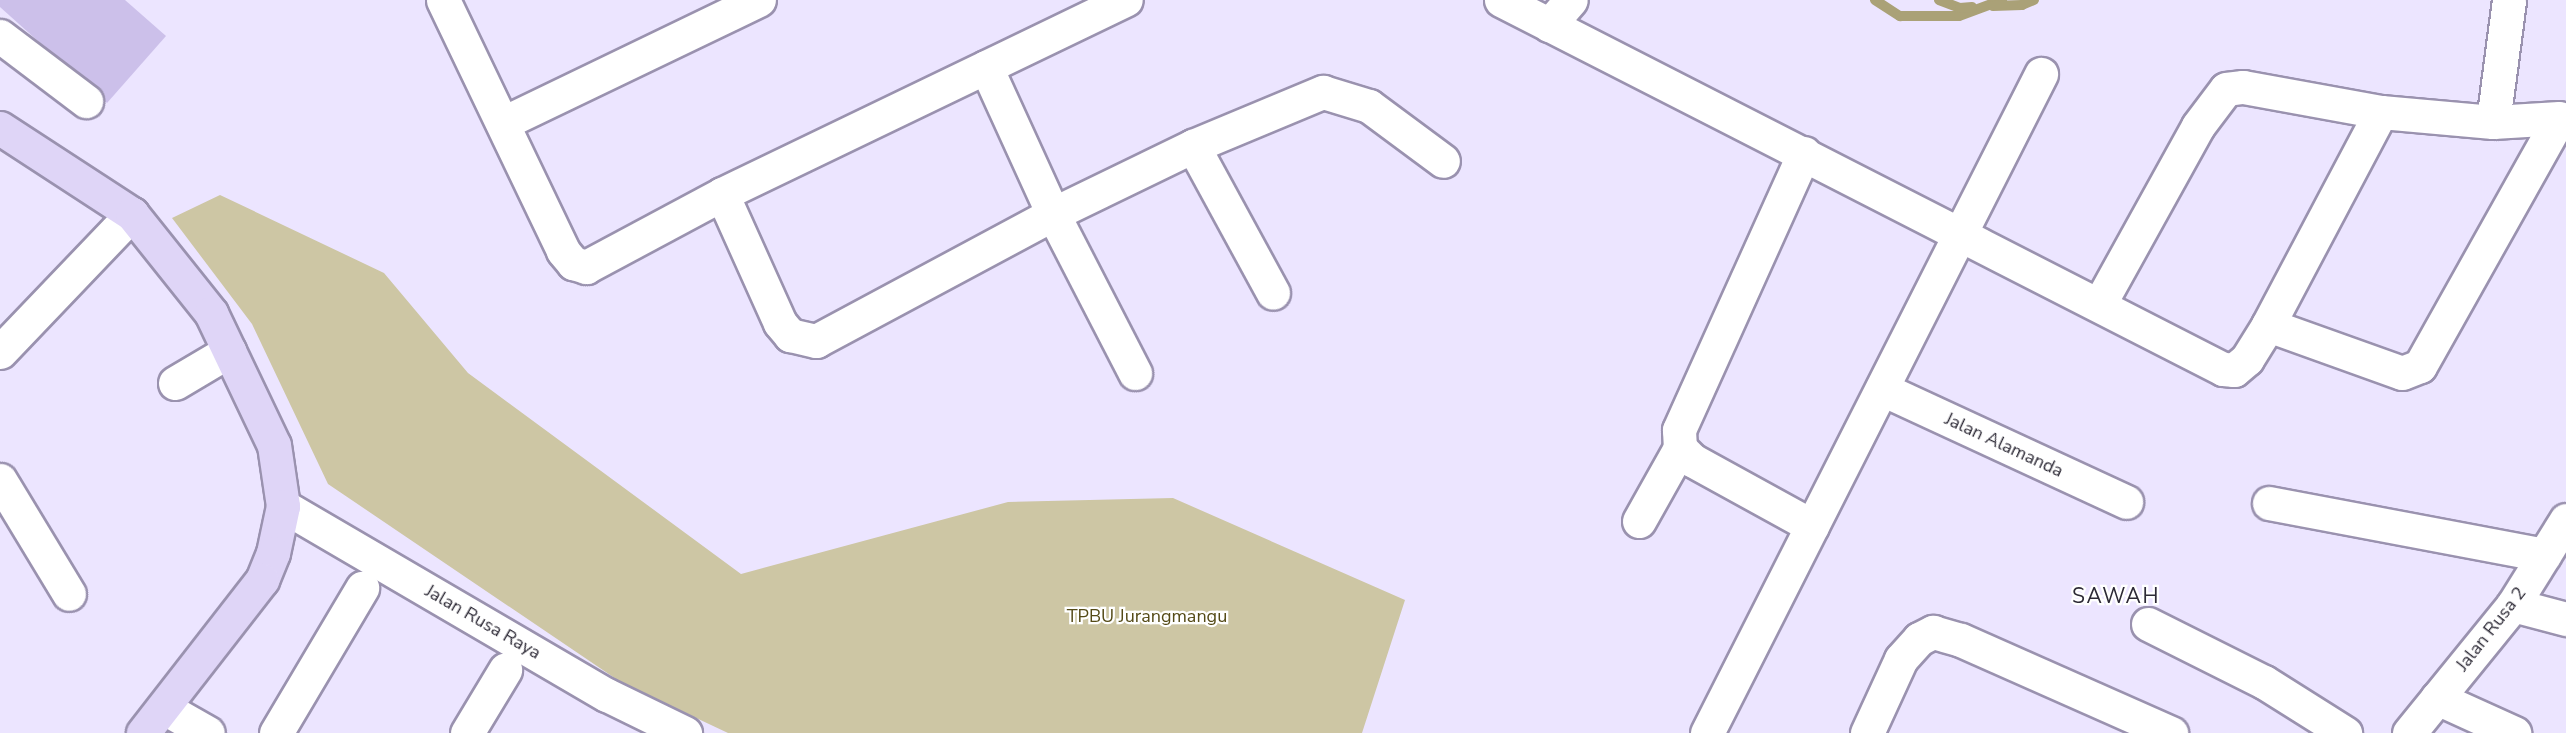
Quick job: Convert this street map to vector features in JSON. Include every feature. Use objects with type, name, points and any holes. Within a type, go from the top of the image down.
[{"type":"main road","points":[[0,128],[132,214],[211,313],[274,446],[283,506],[273,553],[262,580],[166,709],[143,733]]},
{"type":"street","points":[[443,0],[563,251],[580,266],[586,267],[723,194],[1126,0]]},
{"type":"street","points":[[503,123],[759,0]]},
{"type":"street","points":[[1501,0],[2100,303],[2223,369],[2234,370],[2247,359],[2268,325],[2381,112]]},
{"type":"street","points":[[1549,24],[1571,0]]},
{"type":"street","points":[[2493,122],[2509,0]]},
{"type":"street","points":[[0,36],[86,101]]},
{"type":"street","points":[[986,67],[1053,214],[1135,373]]},
{"type":"street","points":[[1707,733],[2041,74]]},
{"type":"street","points":[[2100,303],[2198,126],[2226,89],[2243,87],[2381,112],[2493,122],[2559,118],[2420,366],[2402,373],[2268,325]]},
{"type":"street","points":[[723,194],[780,323],[790,335],[805,341],[816,341],[1053,214],[1193,146],[1323,92],[1369,106],[1443,161]]},
{"type":"street","points":[[1193,146],[1273,293]]},
{"type":"street","points":[[1639,521],[1680,448],[1679,430],[1804,153]]},
{"type":"street","points":[[0,352],[132,214]]},
{"type":"street","points":[[175,383],[229,351]]},
{"type":"street","name":"Jalan Alamanda","points":[[1882,389],[2126,502]]},
{"type":"street","points":[[1680,448],[1692,460],[1812,526]]},
{"type":"street","points":[[0,480],[69,594]]},
{"type":"street","points":[[2269,503],[2544,555]]},
{"type":"street","name":"Jalan Rusa Raya","points":[[283,506],[607,695],[685,733]]},
{"type":"street","name":"Jalan Rusa 2","points":[[2409,733],[2513,605],[2566,520]]},
{"type":"street","points":[[276,733],[362,588]]},
{"type":"street","points":[[2513,605],[2566,619]]},
{"type":"street","points":[[2148,624],[2264,682],[2345,733]]},
{"type":"street","points":[[1867,733],[1901,658],[1920,639],[1933,632],[1961,640],[2171,733]]},
{"type":"street","points":[[467,733],[505,670]]},
{"type":"street","points":[[2437,698],[2514,733]]},
{"type":"street","points":[[166,709],[208,733]]},
{"type":"green space","name":"TPBU Jurangmangu","points":[[220,195],[384,273],[468,373],[741,574],[1008,502],[1173,498],[1405,600],[1362,733],[728,733],[622,683],[328,484],[252,324],[172,218]]},
{"type":"building","points":[[0,0],[125,0],[166,36],[107,103],[0,7]]},
{"type":"waterway","points":[[1875,0],[1900,16],[1959,16],[2002,0]]},
{"type":"waterway","points":[[1939,0],[1960,8],[1972,7]]},
{"type":"waterway","points":[[1993,6],[2022,5],[2034,0]]},
{"type":"district","name":"SAWAH","points":[[2116,596]]}]
